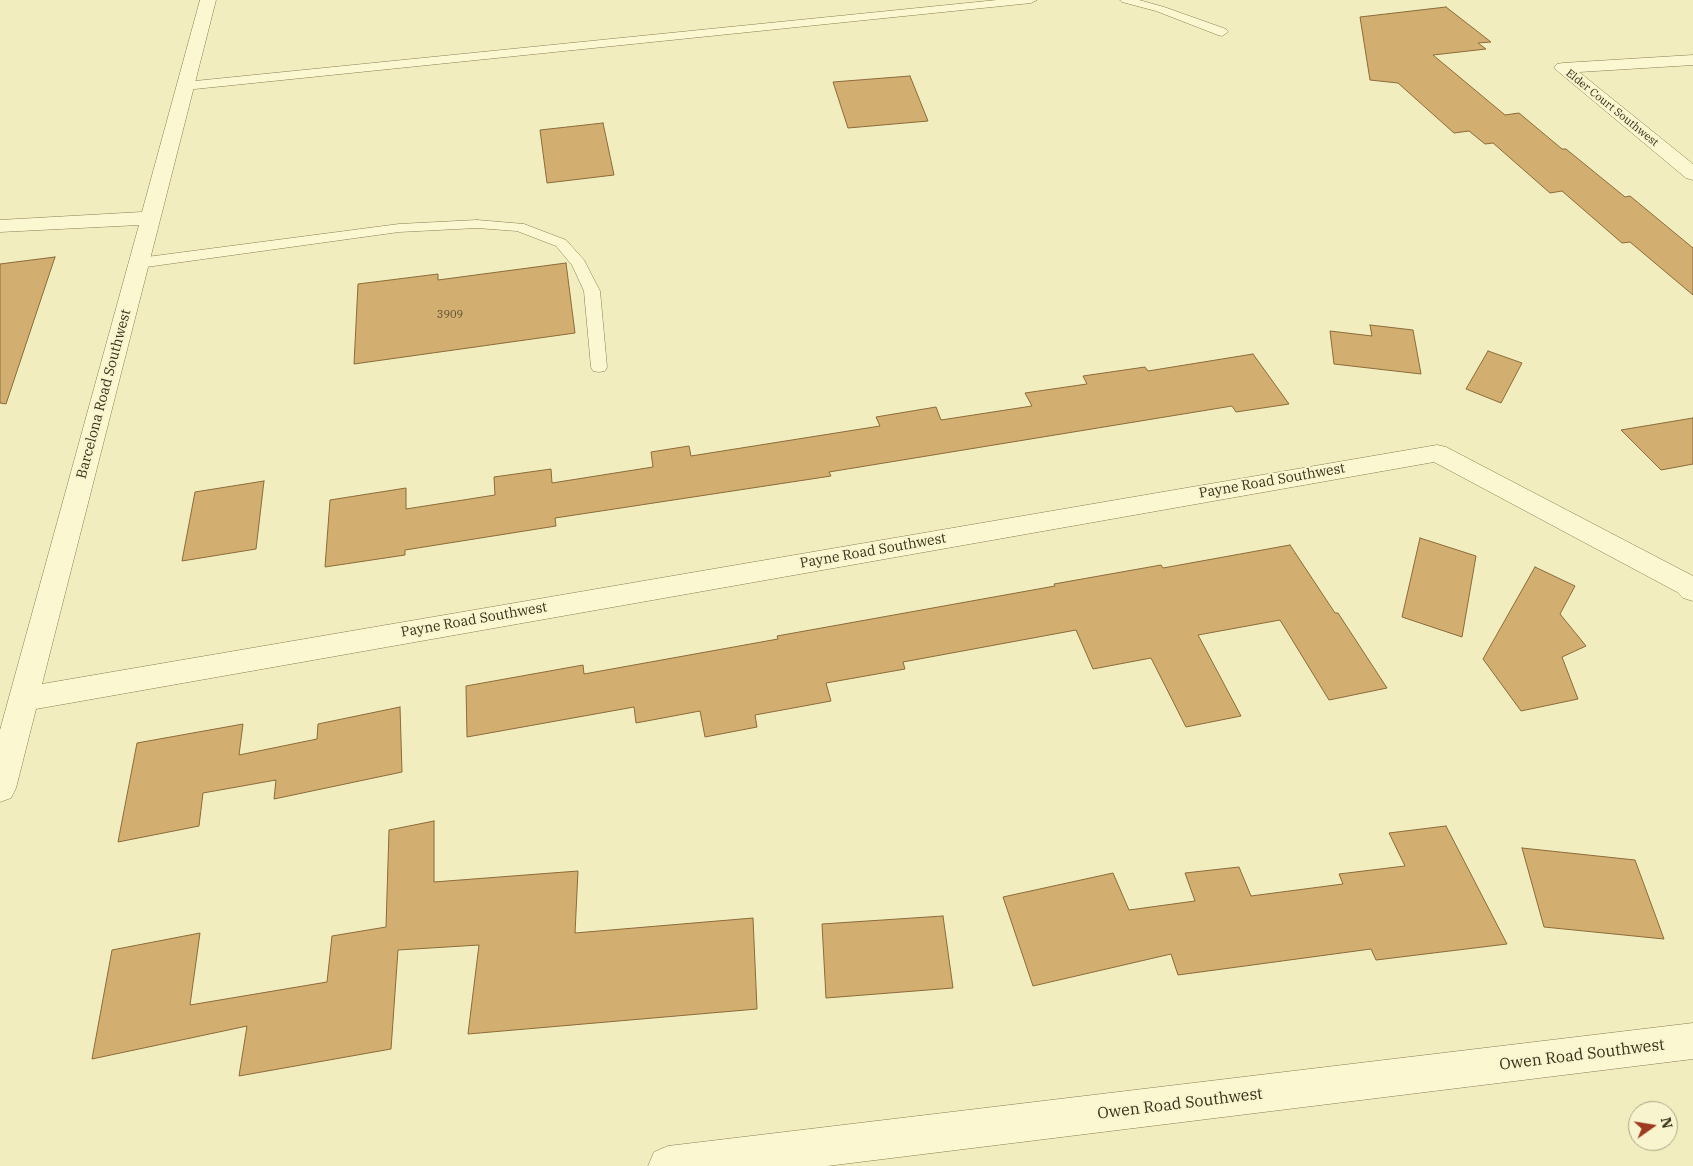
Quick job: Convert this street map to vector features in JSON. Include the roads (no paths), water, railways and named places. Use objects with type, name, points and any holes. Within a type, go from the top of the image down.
[{"type":"street","name":"Barcelona Road Southwest","points":[[0,788],[208,0]]},
{"type":"street","name":"Elder Court Southwest","points":[[1693,60],[1563,68],[1693,174]]},
{"type":"street","points":[[0,226],[151,218]]},
{"type":"street","name":"Payne Road Southwest","points":[[24,699],[1437,453],[1691,586]]},
{"type":"street","name":"Owen Road Southwest","points":[[668,1166],[1693,1041]]},
{"type":"lane","points":[[185,86],[1031,0]]},
{"type":"lane","points":[[1126,0],[1160,9],[1222,32]]},
{"type":"lane","points":[[139,264],[399,228],[477,224],[519,227],[561,244],[579,263],[592,291],[599,367]]}]
